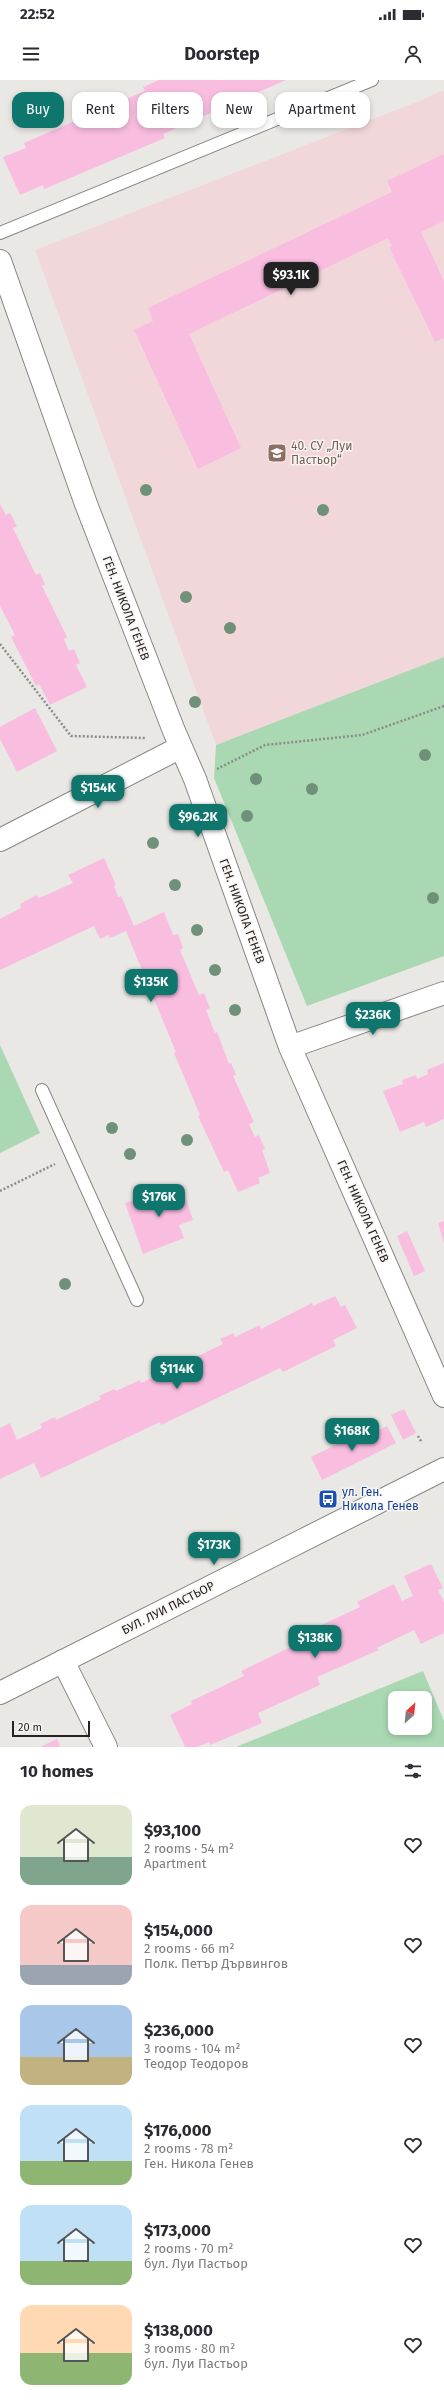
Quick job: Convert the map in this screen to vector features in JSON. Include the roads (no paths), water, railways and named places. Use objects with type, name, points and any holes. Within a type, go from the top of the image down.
[{"type":"street","name":"ГЕН. НИКОЛА ГЕНЕВ","points":[[0,261],[86,504],[195,780],[290,1048],[444,1396]]},
{"type":"street","points":[[2,835],[181,747]]},
{"type":"street","points":[[290,1048],[444,993]]},
{"type":"street","name":"БУЛ. ЛУИ ПАСТЬОР","points":[[0,1693],[444,1469]]},
{"type":"street","points":[[63,1661],[106,1747]]},
{"type":"lane","points":[[0,233],[372,80]]},
{"type":"lane","points":[[42,1090],[137,1300]]},
{"type":"place","name":"40. СУ „Луи Пастьор“","points":[[277,453]]},
{"type":"place","name":"ул. Ген. Никола Генев","points":[[328,1499]]}]
